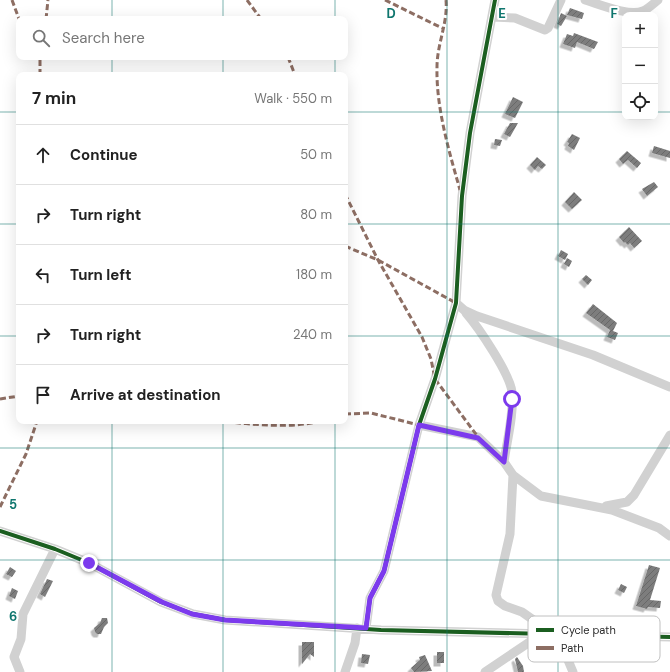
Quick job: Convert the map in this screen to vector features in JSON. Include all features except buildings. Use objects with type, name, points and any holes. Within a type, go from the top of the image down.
[{"type":"street","points":[[345,672],[362,628],[370,598],[384,571],[419,425],[435,379],[456,303],[462,196],[470,133],[495,0]]},
{"type":"street","points":[[492,17],[515,18],[545,30],[548,28],[561,0]]},
{"type":"street","points":[[585,0],[628,13],[638,13],[644,11],[658,0]]},
{"type":"street","points":[[456,303],[464,310],[489,344],[512,391],[512,406],[504,462]]},
{"type":"street","points":[[464,310],[492,322],[593,355],[670,387]]},
{"type":"street","points":[[419,425],[478,438],[504,462],[513,475],[541,496],[612,510],[637,518],[659,528],[670,536]]},
{"type":"street","points":[[588,506],[612,506],[627,502],[634,495],[670,435]]},
{"type":"street","points":[[513,475],[510,534],[496,595],[498,601],[528,616]]},
{"type":"street","points":[[0,530],[55,549],[89,563],[162,602],[192,614],[225,620],[362,628],[528,632]]},
{"type":"street","points":[[20,672],[14,657],[21,639],[23,614],[55,549]]},
{"type":"street","points":[[660,637],[670,637]]},
{"type":"street","points":[[485,672],[528,647]]},
{"type":"street","points":[[567,662],[573,672]]},
{"type":"marked path","points":[[12,0],[18,16]]},
{"type":"marked path","points":[[46,16],[48,0]]},
{"type":"marked path","points":[[247,0],[259,16]]},
{"type":"marked path","points":[[385,0],[444,29]]},
{"type":"marked path","points":[[446,0],[445,17],[437,58],[437,82],[444,129],[460,190]]},
{"type":"marked path","points":[[40,60],[40,72]]},
{"type":"marked path","points":[[289,60],[294,72]]},
{"type":"marked path","points":[[348,200],[378,260],[422,337],[431,359],[435,379],[478,437]]},
{"type":"marked path","points":[[348,247],[378,260],[456,303]]},
{"type":"marked path","points":[[0,399],[16,396]]},
{"type":"marked path","points":[[348,414],[371,413],[419,425]]},
{"type":"marked path","points":[[0,507],[26,454],[36,424]]},
{"type":"marked path","points":[[257,424],[302,424]]},
{"type":"cycle path","points":[[366,628],[370,598],[384,571],[419,425],[435,379],[456,303],[462,196],[470,133],[495,0]]},
{"type":"cycle path","points":[[0,531],[55,549],[89,563],[161,602],[193,614],[225,620],[381,630],[528,634]]},
{"type":"cycle path","points":[[660,637],[670,637]]},
{"type":"route","points":[[89,563],[127,585],[162,602],[192,614],[225,620],[366,628],[370,598],[384,571],[419,425],[478,438],[504,462],[512,399]]}]
